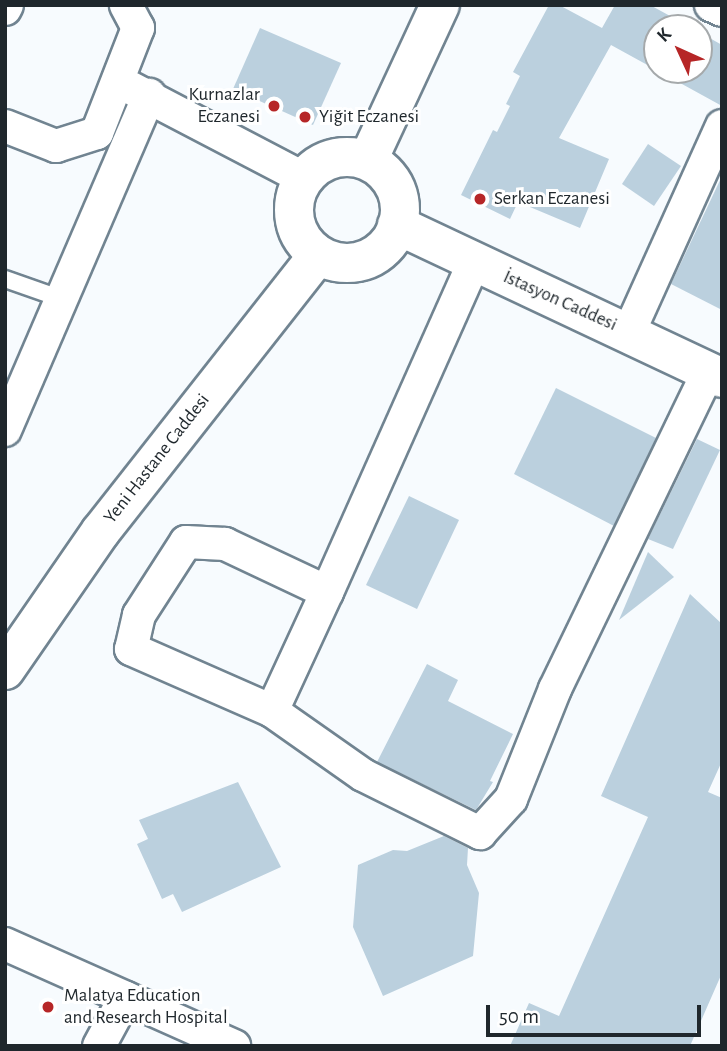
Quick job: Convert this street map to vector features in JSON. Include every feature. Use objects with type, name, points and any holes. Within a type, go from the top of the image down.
[{"type":"main road","points":[[368,160],[440,5]]},
{"type":"main road","points":[[350,156],[368,160],[383,170],[394,184],[400,201],[397,225],[383,249],[368,259],[351,264],[334,262],[318,255],[305,243],[296,228],[293,211],[296,194],[303,178],[316,166],[332,158],[350,156]]},
{"type":"main road","name":"İstasyon Caddesi","points":[[397,225],[715,374]]},
{"type":"main road","name":"Yeni Hastane Caddesi","points":[[5,670],[101,531],[318,255]]},
{"type":"street","points":[[5,126],[56,146],[97,133],[138,28],[126,5]]},
{"type":"street","points":[[711,5],[722,10]]},
{"type":"street","points":[[117,82],[149,95],[303,178]]},
{"type":"street","points":[[5,430],[149,95]]},
{"type":"street","points":[[629,332],[722,127]]},
{"type":"street","points":[[272,711],[474,262]]},
{"type":"street","points":[[327,592],[225,544],[186,542],[139,615],[131,649],[272,711],[363,775],[480,833],[511,799],[555,689],[715,374]]},
{"type":"street","points":[[5,944],[234,1046]]},
{"type":"street","points":[[99,1046],[125,998]]},
{"type":"lane","points":[[5,279],[62,299]]},
{"type":"building","points":[[549,5],[559,5],[602,28],[615,5],[650,5],[666,14],[643,14],[643,63],[611,45],[559,138],[609,159],[580,228],[518,202],[510,219],[461,195],[493,130],[497,132],[510,106],[506,104],[520,76],[513,72]]},
{"type":"building","points":[[260,28],[341,63],[313,125],[233,89]]},
{"type":"building","points":[[713,40],[722,45],[722,106],[682,84],[713,84]]},
{"type":"building","points":[[648,144],[681,166],[654,206],[622,184]]},
{"type":"building","points":[[722,176],[722,310],[671,284]]},
{"type":"building","points":[[556,388],[656,438],[614,526],[514,474]]},
{"type":"building","points":[[697,439],[720,450],[673,549],[648,539]]},
{"type":"building","points":[[409,496],[459,520],[417,609],[366,585]]},
{"type":"building","points":[[648,552],[674,577],[619,620]]},
{"type":"building","points":[[690,594],[722,624],[722,761],[708,792],[722,798],[722,973],[690,1046],[510,1046],[529,1003],[559,1016],[648,817],[601,796]]},
{"type":"building","points":[[427,664],[458,680],[448,701],[513,734],[490,781],[493,782],[476,810],[377,762]]},
{"type":"building","points":[[238,782],[281,867],[182,912],[173,894],[162,899],[137,844],[148,839],[139,820]]},
{"type":"building","points":[[444,836],[468,848],[467,865],[479,893],[473,956],[383,996],[353,927],[358,865],[393,850],[407,851]]},
{"type":"place","name":"Kurnazlar Eczanesi","points":[[274,106]]},
{"type":"place","name":"Yiğit Eczanesi","points":[[305,117]]},
{"type":"place","name":"Serkan Eczanesi","points":[[480,199]]},
{"type":"place","name":"Malatya Education and Research Hospital","points":[[48,1007]]}]
